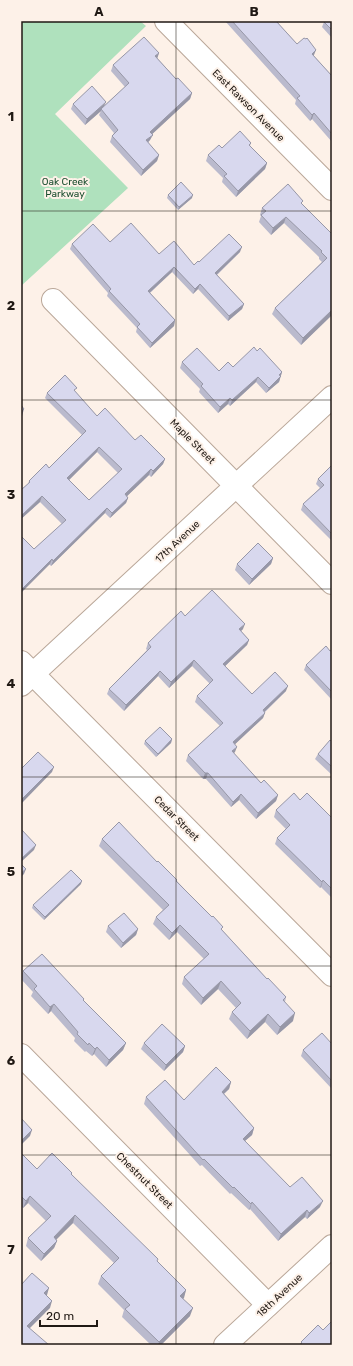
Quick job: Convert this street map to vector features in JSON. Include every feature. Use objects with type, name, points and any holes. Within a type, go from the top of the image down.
[{"type":"street","name":"East Rawson Avenue","points":[[166,21],[332,189]]},
{"type":"street","name":"Maple Street","points":[[53,300],[332,583]]},
{"type":"street","name":"17th Avenue","points":[[25,674],[236,486],[332,397]]},
{"type":"street","name":"Cedar Street","points":[[25,674],[332,975]]},
{"type":"street","name":"Chestnut Street","points":[[21,1055],[268,1305]]},
{"type":"street","name":"18th Avenue","points":[[225,1345],[332,1246]]},
{"type":"green space","name":"Oak Creek Parkway","points":[[21,21],[140,21],[146,26],[55,114],[128,188],[21,286]]},
{"type":"building","points":[[232,21],[276,21],[297,44],[304,38],[307,38],[316,50],[312,54],[332,76],[332,134],[314,113],[312,115],[297,98],[300,96]]},
{"type":"building","points":[[332,21],[332,30],[324,22]]},
{"type":"building","points":[[144,37],[159,53],[155,56],[176,79],[178,78],[192,93],[150,132],[153,135],[146,140],[159,155],[143,170],[112,136],[118,130],[101,109],[129,83],[113,65]]},
{"type":"building","points":[[92,86],[106,102],[87,119],[73,104]]},
{"type":"building","points":[[240,131],[251,143],[249,145],[267,163],[238,191],[224,176],[227,174],[208,155],[219,145],[222,148]]},
{"type":"building","points":[[181,182],[193,195],[179,207],[168,195]]},
{"type":"building","points":[[288,184],[303,201],[301,203],[332,234],[332,310],[303,338],[275,308],[327,258],[321,252],[322,251],[286,217],[273,228],[261,215],[266,211],[262,208]]},
{"type":"building","points":[[131,223],[159,254],[174,241],[194,265],[229,234],[242,247],[215,273],[244,304],[229,316],[200,284],[195,289],[174,267],[148,291],[175,320],[152,343],[137,327],[140,324],[109,291],[111,289],[72,244],[93,224],[110,242]]},
{"type":"building","points":[[254,347],[257,351],[260,348],[282,372],[279,375],[281,376],[269,388],[258,377],[232,400],[230,398],[220,407],[201,386],[203,384],[182,362],[197,348],[219,371],[228,362],[233,367]]},
{"type":"building","points":[[65,375],[77,388],[74,390],[97,416],[105,408],[135,440],[141,435],[165,459],[153,471],[151,469],[125,494],[128,498],[112,513],[107,508],[21,590],[21,536],[34,549],[66,520],[42,496],[21,516],[21,490],[46,464],[49,468],[86,431],[47,393]],"holes":[[[99,447],[122,469],[89,500],[67,478]]]},
{"type":"building","points":[[21,405],[24,409],[21,412]]},
{"type":"building","points":[[332,465],[332,534],[303,504],[324,485],[318,479]]},
{"type":"building","points":[[258,543],[273,558],[252,579],[237,564]]},
{"type":"building","points":[[212,590],[245,624],[239,629],[249,640],[223,664],[252,694],[275,672],[288,686],[263,710],[265,713],[233,742],[237,747],[232,751],[261,783],[264,780],[278,795],[258,813],[241,794],[233,802],[208,773],[205,773],[188,755],[223,723],[197,696],[213,680],[194,660],[171,682],[160,671],[126,705],[109,689],[151,647],[148,643],[181,611],[185,616]]},
{"type":"building","points":[[326,646],[330,651],[332,650],[332,692],[306,665]]},
{"type":"building","points":[[160,727],[172,739],[158,754],[145,741]]},
{"type":"building","points":[[330,740],[332,742],[332,767],[318,754]]},
{"type":"building","points":[[38,752],[54,767],[21,800],[21,769]]},
{"type":"building","points":[[294,793],[300,800],[307,793],[332,818],[332,889],[323,880],[322,882],[277,838],[290,825],[276,810]]},
{"type":"building","points":[[119,822],[212,917],[213,916],[223,927],[221,929],[267,979],[268,978],[286,997],[283,1000],[295,1013],[280,1027],[268,1014],[250,1031],[232,1012],[241,1003],[221,981],[203,998],[184,977],[209,954],[180,925],[172,933],[156,917],[169,905],[102,839]]},
{"type":"building","points":[[21,829],[36,845],[21,859]]},
{"type":"building","points":[[21,864],[26,869],[21,873]]},
{"type":"building","points":[[71,870],[82,881],[45,917],[33,905]]},
{"type":"building","points":[[124,913],[138,929],[123,943],[108,926]]},
{"type":"building","points":[[42,954],[84,999],[83,1000],[126,1043],[109,1060],[97,1047],[95,1049],[89,1043],[88,1045],[77,1034],[78,1032],[54,1004],[50,1007],[34,989],[37,986],[23,971]]},
{"type":"building","points":[[162,1024],[185,1046],[166,1065],[144,1043]]},
{"type":"building","points":[[322,1033],[332,1044],[332,1081],[303,1050]]},
{"type":"building","points":[[216,1067],[231,1082],[222,1092],[254,1128],[243,1139],[290,1187],[302,1177],[323,1201],[309,1213],[307,1210],[281,1234],[252,1202],[251,1204],[204,1159],[203,1160],[146,1097],[165,1080],[184,1100]]},
{"type":"building","points":[[21,1118],[32,1130],[21,1141]]},
{"type":"building","points":[[21,1153],[37,1169],[52,1153],[72,1173],[71,1174],[158,1259],[157,1261],[186,1290],[180,1296],[193,1308],[159,1342],[125,1309],[130,1305],[101,1276],[119,1258],[75,1215],[54,1237],[57,1241],[44,1254],[28,1238],[51,1216],[30,1196],[26,1201],[21,1196]]},
{"type":"building","points":[[32,1273],[49,1288],[44,1293],[52,1301],[27,1326],[49,1345],[21,1345],[21,1285]]},
{"type":"building","points":[[332,1321],[332,1344],[299,1345],[318,1325],[323,1330]]}]
